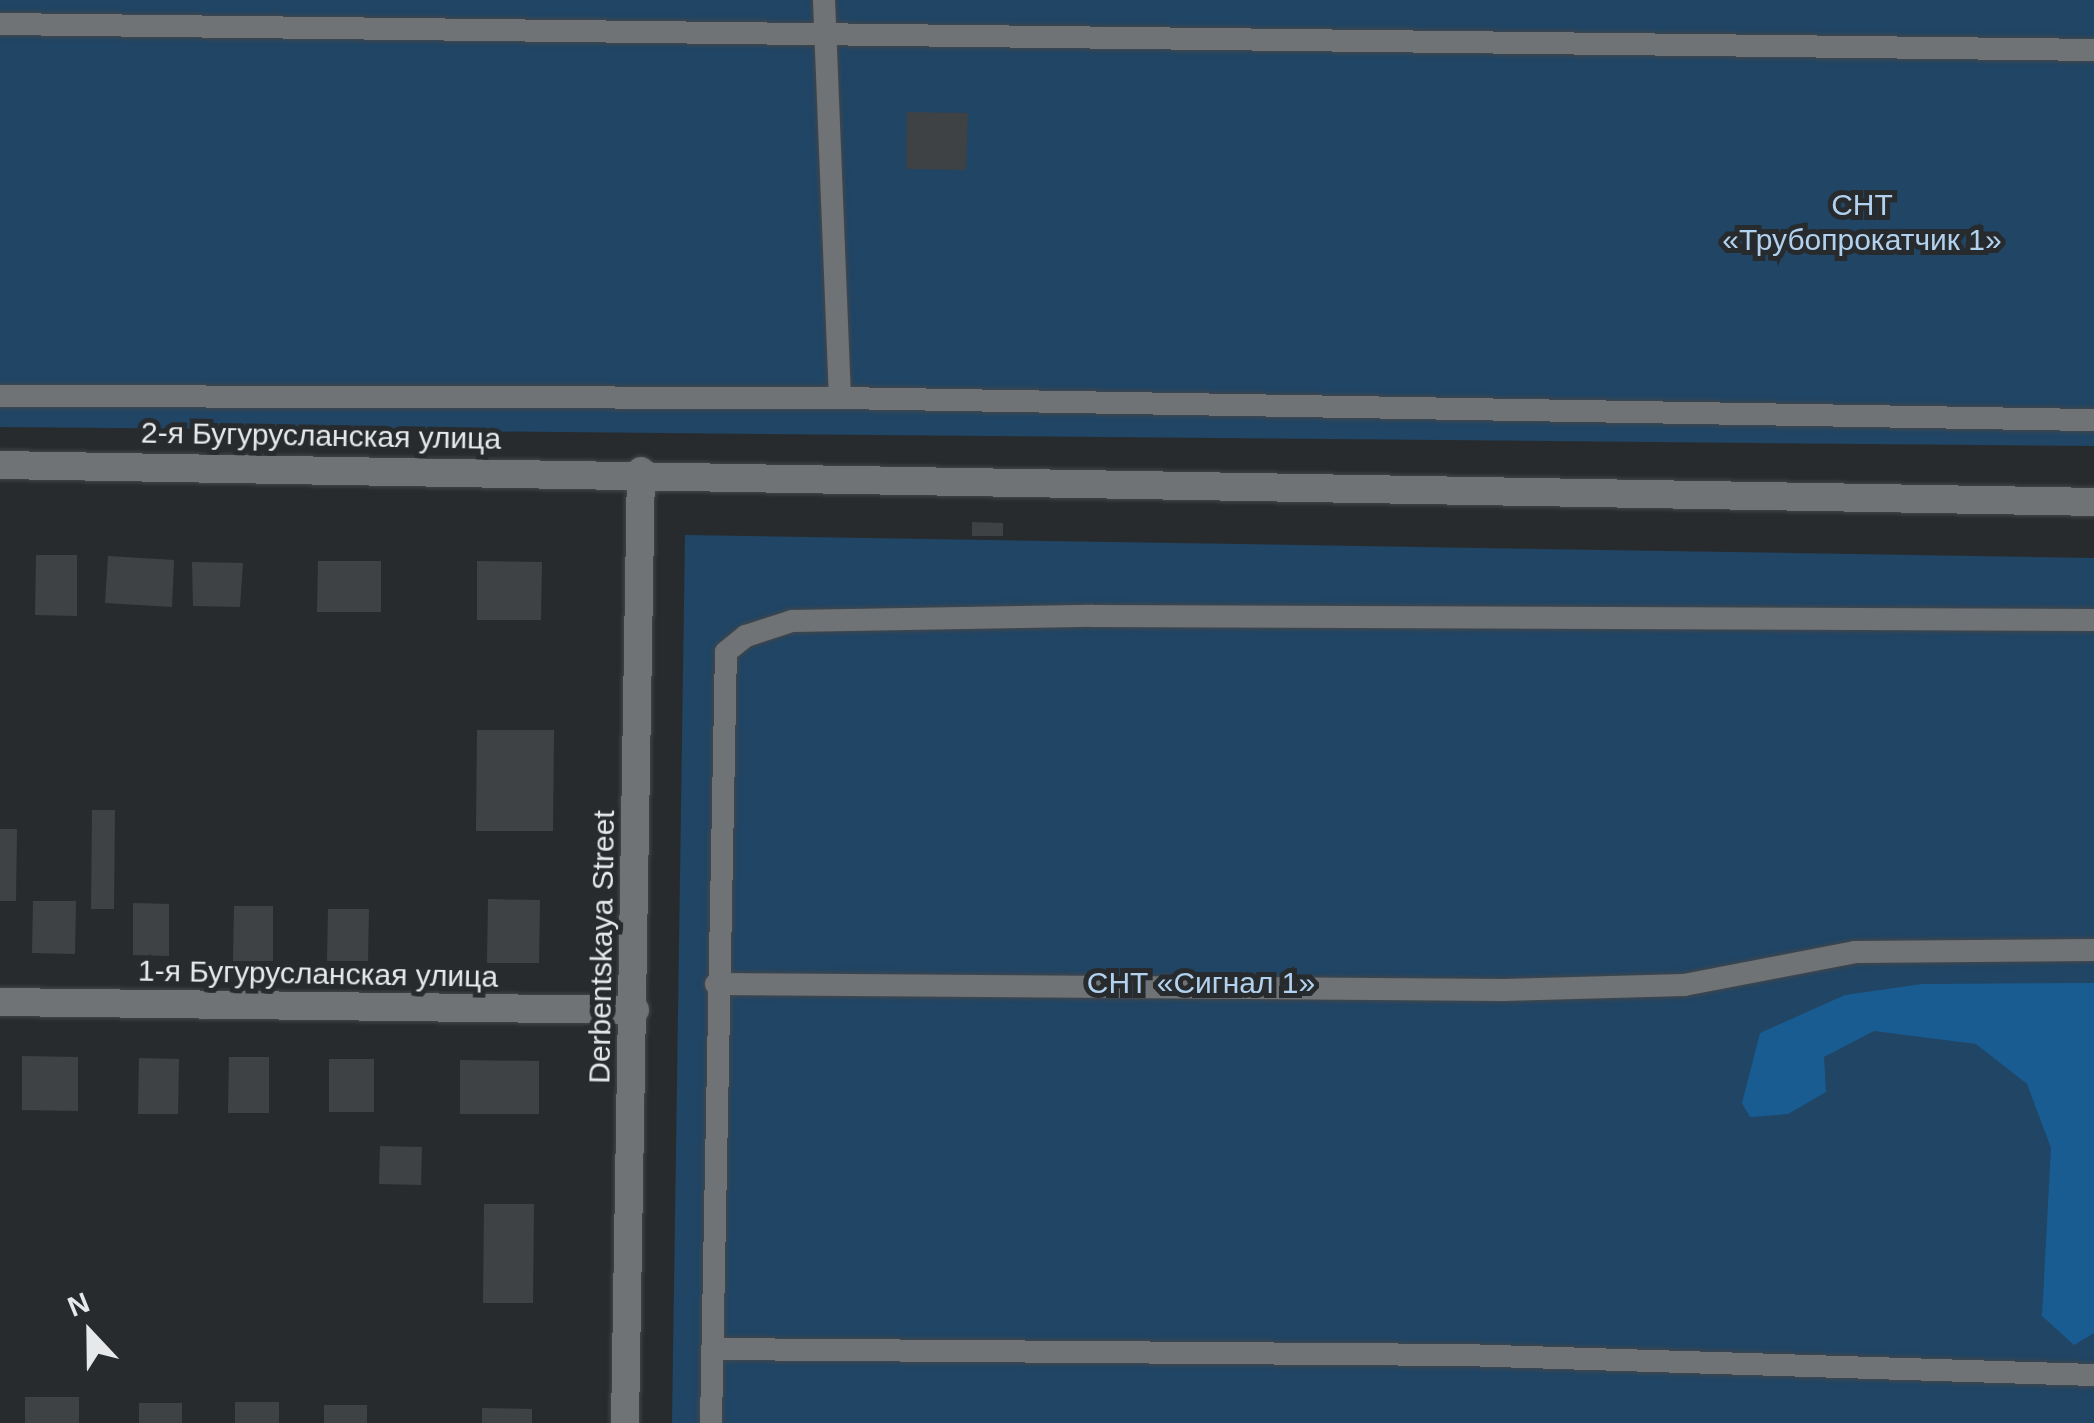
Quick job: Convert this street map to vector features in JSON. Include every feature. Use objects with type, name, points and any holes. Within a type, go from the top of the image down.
[{"type":"street","name":"2-я Бугурусланская улица","points":[[0,464],[640,472],[2094,502]]},
{"type":"street","name":"Derbentskaya Street","points":[[626,1423],[640,472]]},
{"type":"street","name":"1-я Бугурусланская улица","points":[[0,1002],[635,1010]]},
{"type":"lane","points":[[824,0],[840,398]]},
{"type":"lane","points":[[0,24],[2094,50]]},
{"type":"lane","points":[[0,396],[840,398],[2094,420]]},
{"type":"lane","points":[[711,1423],[716,984],[726,652],[792,621],[2094,620]]},
{"type":"lane","points":[[716,984],[1503,990],[1684,985],[1855,952],[2094,950]]},
{"type":"lane","points":[[712,1349],[1425,1354],[2094,1374]]},
{"type":"green space","name":"СНТ «Трубопрокатчик 1»","points":[[0,0],[2094,0],[2094,446],[0,427]]},
{"type":"green space","name":"СНТ «Сигнал 1»","points":[[685,535],[2094,558],[2094,1423],[672,1423]]},
{"type":"shaded area","points":[[2094,983],[2094,1333],[2074,1345],[2042,1316],[2051,1148],[2027,1084],[1976,1044],[1874,1031],[1824,1057],[1826,1092],[1788,1114],[1750,1117],[1742,1103],[1760,1033],[1845,995],[1922,984]]},
{"type":"building","points":[[907,112],[968,113],[966,170],[906,169]]},
{"type":"building","points":[[972,522],[1003,523],[1003,536],[972,536]]},
{"type":"building","points":[[36,555],[77,555],[77,616],[35,615]]},
{"type":"building","points":[[108,556],[174,560],[172,607],[105,603]]},
{"type":"building","points":[[318,561],[381,561],[381,612],[317,612]]},
{"type":"building","points":[[477,561],[542,562],[541,620],[477,620]]},
{"type":"building","points":[[192,562],[243,563],[240,607],[193,606]]},
{"type":"building","points":[[477,730],[554,730],[553,831],[476,831]]},
{"type":"building","points":[[92,810],[115,810],[114,909],[91,909]]},
{"type":"building","points":[[0,829],[17,829],[16,901],[0,901]]},
{"type":"building","points":[[488,899],[540,900],[539,963],[487,963]]},
{"type":"building","points":[[33,901],[76,901],[75,954],[32,953]]},
{"type":"building","points":[[133,903],[169,904],[169,956],[133,955]]},
{"type":"building","points":[[234,906],[273,906],[273,961],[233,961]]},
{"type":"building","points":[[328,909],[369,909],[368,961],[327,961]]},
{"type":"building","points":[[22,1056],[78,1057],[78,1111],[22,1110]]},
{"type":"building","points":[[229,1057],[269,1057],[269,1113],[228,1113]]},
{"type":"building","points":[[139,1058],[179,1059],[178,1114],[138,1114]]},
{"type":"building","points":[[329,1059],[374,1059],[374,1112],[329,1112]]},
{"type":"building","points":[[460,1060],[539,1061],[539,1114],[460,1114]]},
{"type":"building","points":[[380,1146],[422,1147],[421,1185],[379,1184]]},
{"type":"building","points":[[484,1204],[534,1204],[533,1303],[483,1303]]},
{"type":"building","points":[[25,1397],[79,1397],[79,1423],[25,1423]]},
{"type":"building","points":[[235,1402],[279,1402],[279,1423],[235,1423]]},
{"type":"building","points":[[139,1403],[182,1403],[182,1423],[139,1423]]},
{"type":"building","points":[[324,1405],[367,1405],[367,1423],[324,1423]]},
{"type":"building","points":[[482,1408],[532,1409],[532,1423],[482,1423]]}]
